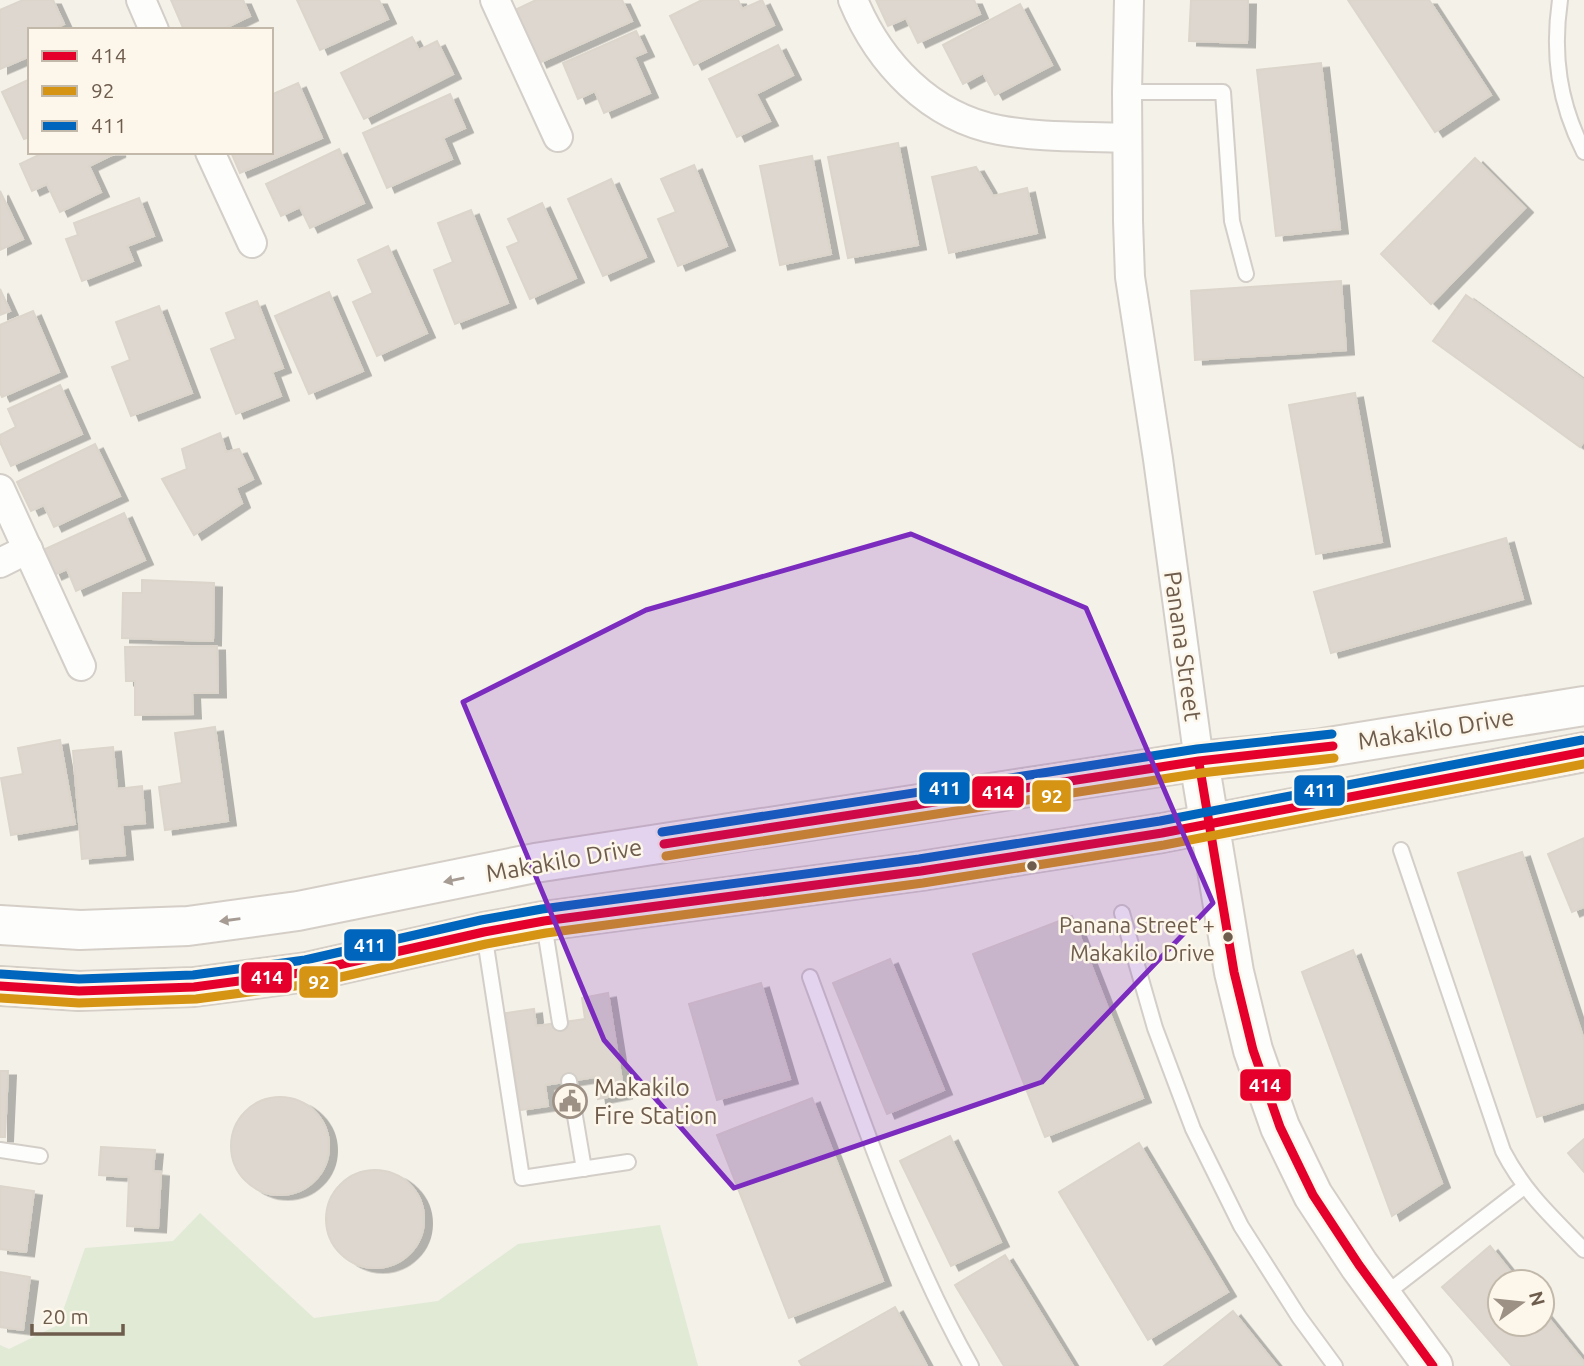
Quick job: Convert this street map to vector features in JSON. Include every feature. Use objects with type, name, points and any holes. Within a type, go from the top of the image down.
[{"type":"main road","name":"Makakilo Drive","points":[[0,925],[80,930],[188,926],[298,911],[535,863],[1199,761],[1316,749],[1584,706]]},
{"type":"main road","name":"Makakilo Drive","points":[[0,986],[79,991],[194,987],[307,972],[544,921],[921,871],[1209,824],[1584,752]]},
{"type":"main road","name":"Panana Street","points":[[1199,761],[1234,972],[1253,1050],[1280,1127],[1313,1195],[1359,1265],[1433,1366]]},
{"type":"main road","points":[[535,863],[544,921]]},
{"type":"street","points":[[141,0],[153,28]]},
{"type":"street","points":[[495,0],[558,137]]},
{"type":"street","points":[[853,0],[867,31],[895,70],[921,93],[951,113],[996,130],[1127,138]]},
{"type":"street","name":"Panana Street","points":[[1129,0],[1127,138],[1130,276],[1199,761]]},
{"type":"street","points":[[211,154],[251,243]]},
{"type":"street","points":[[0,489],[82,666]]},
{"type":"street","points":[[0,563],[28,549]]},
{"type":"lane","points":[[1560,0],[1556,23],[1559,81],[1566,109],[1584,152]]},
{"type":"lane","points":[[1127,92],[1223,92],[1229,194],[1246,274]]},
{"type":"lane","points":[[1401,850],[1495,1130],[1513,1170],[1538,1204],[1584,1250]]},
{"type":"lane","points":[[1122,913],[1155,1027],[1193,1129],[1241,1226],[1299,1317],[1335,1366]]},
{"type":"lane","points":[[544,921],[560,1023]]},
{"type":"lane","points":[[484,932],[522,1178],[628,1162]]},
{"type":"lane","points":[[810,977],[896,1209],[948,1325],[971,1366]]},
{"type":"lane","points":[[569,1081],[583,1169]]},
{"type":"lane","points":[[0,1150],[40,1156]]},
{"type":"lane","points":[[1382,1296],[1524,1187]]},
{"type":"highlighted area","points":[[911,534],[1086,608],[1213,903],[1042,1082],[734,1188],[604,1040],[463,702],[646,610]]},
{"type":"green space","points":[[200,1213],[314,1318],[438,1301],[518,1244],[660,1225],[698,1366],[0,1366],[0,1345],[9,1349],[58,1325],[85,1248],[173,1241]]},
{"type":"building","points":[[23,0],[53,0],[64,24],[56,28],[28,28],[28,57],[0,69],[0,10]]},
{"type":"building","points":[[171,0],[243,0],[250,16],[225,28],[183,28]]},
{"type":"building","points":[[297,0],[379,0],[388,19],[320,50]]},
{"type":"building","points":[[536,0],[622,0],[632,21],[539,63],[515,10]]},
{"type":"building","points":[[702,0],[738,0],[742,9],[762,0],[774,25],[694,65],[670,16]]},
{"type":"building","points":[[876,0],[974,0],[980,14],[918,43],[906,18],[888,26]]},
{"type":"building","points":[[1191,0],[1248,0],[1247,43],[1189,41]]},
{"type":"building","points":[[1348,0],[1429,0],[1491,95],[1435,132]]},
{"type":"building","points":[[1020,4],[1052,65],[995,95],[983,73],[963,84],[943,45]]},
{"type":"building","points":[[636,31],[646,52],[634,57],[650,93],[604,113],[595,91],[578,99],[563,63]]},
{"type":"building","points":[[412,37],[419,50],[437,41],[453,74],[364,119],[341,73]]},
{"type":"building","points":[[778,45],[793,75],[756,94],[770,121],[737,137],[709,79]]},
{"type":"building","points":[[1321,63],[1340,229],[1276,236],[1257,70]]},
{"type":"building","points":[[28,80],[28,138],[24,139],[2,92]]},
{"type":"building","points":[[298,83],[322,138],[240,173],[232,154],[273,154],[273,94]]},
{"type":"building","points":[[450,94],[465,128],[443,138],[452,159],[387,188],[363,133]]},
{"type":"building","points":[[898,143],[918,245],[848,258],[828,157]]},
{"type":"building","points":[[339,149],[364,203],[310,228],[300,207],[281,216],[266,184]]},
{"type":"building","points":[[41,154],[114,154],[89,166],[101,192],[60,212],[47,184],[32,191],[20,164]]},
{"type":"building","points":[[812,156],[831,254],[780,265],[760,166]]},
{"type":"building","points":[[1475,158],[1525,208],[1431,304],[1381,254]]},
{"type":"building","points":[[694,165],[727,246],[678,266],[658,219],[676,212],[661,179]]},
{"type":"building","points":[[976,167],[993,196],[1027,188],[1037,233],[949,253],[932,177]]},
{"type":"building","points":[[611,179],[646,257],[603,276],[568,199]]},
{"type":"building","points":[[0,191],[23,239],[0,250]]},
{"type":"building","points":[[139,198],[154,236],[127,246],[133,261],[82,281],[66,239],[78,235],[74,223]]},
{"type":"building","points":[[542,203],[576,278],[530,299],[507,247],[519,242],[508,219]]},
{"type":"building","points":[[471,210],[508,303],[455,324],[434,270],[453,262],[438,223]]},
{"type":"building","points":[[388,246],[427,333],[377,356],[353,302],[373,293],[358,260]]},
{"type":"building","points":[[1341,281],[1346,350],[1195,360],[1191,291]]},
{"type":"building","points":[[0,289],[10,311],[0,315]]},
{"type":"building","points":[[329,292],[363,371],[309,394],[275,316]]},
{"type":"building","points":[[1466,295],[1584,380],[1584,441],[1580,447],[1433,341]]},
{"type":"building","points":[[257,301],[283,368],[272,372],[281,396],[236,414],[211,349],[236,339],[226,313]]},
{"type":"building","points":[[159,306],[192,393],[131,416],[112,367],[130,360],[116,322]]},
{"type":"building","points":[[33,311],[59,372],[2,397],[0,325]]},
{"type":"building","points":[[60,385],[82,434],[11,466],[0,442],[0,435],[16,427],[8,409]]},
{"type":"building","points":[[1355,393],[1382,542],[1316,554],[1289,405]]},
{"type":"building","points":[[220,433],[226,452],[239,449],[253,479],[236,488],[242,503],[194,535],[162,479],[187,469],[182,449]]},
{"type":"building","points":[[95,444],[120,496],[54,527],[44,505],[31,511],[17,482]]},
{"type":"building","points":[[124,513],[145,560],[76,591],[67,569],[54,575],[43,550]]},
{"type":"building","points":[[1506,538],[1523,599],[1331,653],[1314,592]]},
{"type":"building","points":[[142,580],[214,583],[213,641],[122,638],[123,593],[142,593]]},
{"type":"building","points":[[217,646],[218,693],[192,693],[193,714],[135,715],[135,681],[126,681],[125,647]]},
{"type":"building","points":[[215,727],[228,821],[165,830],[159,787],[182,783],[175,733]]},
{"type":"building","points":[[60,740],[75,824],[11,835],[1,778],[23,774],[18,748]]},
{"type":"building","points":[[113,747],[117,789],[142,786],[145,823],[122,825],[125,855],[82,859],[73,751]]},
{"type":"building","points":[[1584,838],[1584,907],[1572,912],[1548,854]]},
{"type":"building","points":[[1522,852],[1584,1040],[1584,1102],[1537,1117],[1458,873]]},
{"type":"building","points":[[1072,916],[1143,1098],[1045,1137],[973,954]]},
{"type":"building","points":[[1353,950],[1442,1183],[1392,1216],[1302,972]]},
{"type":"building","points":[[890,959],[944,1090],[887,1114],[833,983]]},
{"type":"building","points":[[761,983],[790,1079],[717,1100],[689,1004]]},
{"type":"building","points":[[608,993],[624,1094],[598,1099],[595,1077],[545,1085],[548,1106],[520,1110],[506,1013],[534,1009],[536,1026],[585,1019],[582,998]]},
{"type":"building","points":[[0,1071],[8,1071],[5,1137],[0,1137]]},
{"type":"building","points":[[280,1097],[299,1100],[315,1111],[326,1127],[329,1146],[326,1165],[315,1181],[299,1192],[280,1195],[261,1192],[245,1181],[234,1165],[231,1146],[234,1127],[245,1111],[261,1100]]},
{"type":"building","points":[[812,1098],[883,1281],[789,1318],[717,1135]]},
{"type":"building","points":[[950,1136],[1001,1242],[951,1266],[900,1161]]},
{"type":"building","points":[[1584,1139],[1584,1172],[1568,1153]]},
{"type":"building","points":[[1139,1143],[1228,1292],[1148,1340],[1059,1192]]},
{"type":"building","points":[[101,1147],[155,1150],[153,1171],[161,1172],[158,1228],[127,1226],[129,1177],[99,1175]]},
{"type":"building","points":[[375,1170],[394,1173],[410,1184],[421,1200],[424,1219],[421,1238],[410,1254],[394,1265],[375,1268],[356,1265],[340,1254],[329,1238],[326,1219],[329,1200],[340,1184],[356,1173]]},
{"type":"building","points":[[0,1186],[34,1191],[26,1252],[0,1249]]},
{"type":"building","points":[[1490,1246],[1508,1268],[1486,1268],[1486,1337],[1442,1287]]},
{"type":"building","points":[[1005,1255],[1073,1366],[1004,1366],[955,1285]]},
{"type":"building","points":[[0,1272],[30,1277],[23,1330],[0,1327]]},
{"type":"building","points":[[895,1307],[927,1366],[802,1366],[799,1361]]},
{"type":"building","points":[[1233,1311],[1277,1366],[1164,1366]]},
{"type":"building","points":[[1556,1327],[1584,1362],[1584,1366],[1512,1366],[1487,1338],[1556,1338]]},
{"type":"transit line","name":"411","points":[[662,832],[1197,749],[1332,734]]},
{"type":"transit line","name":"411","points":[[1,974],[79,979],[193,975],[305,960],[542,909],[919,859],[1160,821],[1582,740]]},
{"type":"transit line","name":"414","points":[[664,844],[1199,761],[1333,746]]},
{"type":"transit line","name":"414","points":[[0,986],[79,991],[194,987],[307,972],[544,921],[921,871],[1162,833],[1584,752]]},
{"type":"transit line","name":"92","points":[[666,856],[1201,773],[1334,758]]},
{"type":"transit line","name":"414","points":[[1199,763],[1234,972],[1253,1050],[1280,1127],[1313,1195],[1359,1265],[1433,1366]]},
{"type":"transit line","name":"92","points":[[0,998],[79,1003],[196,999],[310,984],[546,933],[923,883],[1164,845],[1584,764]]},
{"type":"place","name":"Panana Street + Makakilo Drive","points":[[1228,937]]},
{"type":"place","name":"Makakilo Fire Station","points":[[570,1101]]}]
